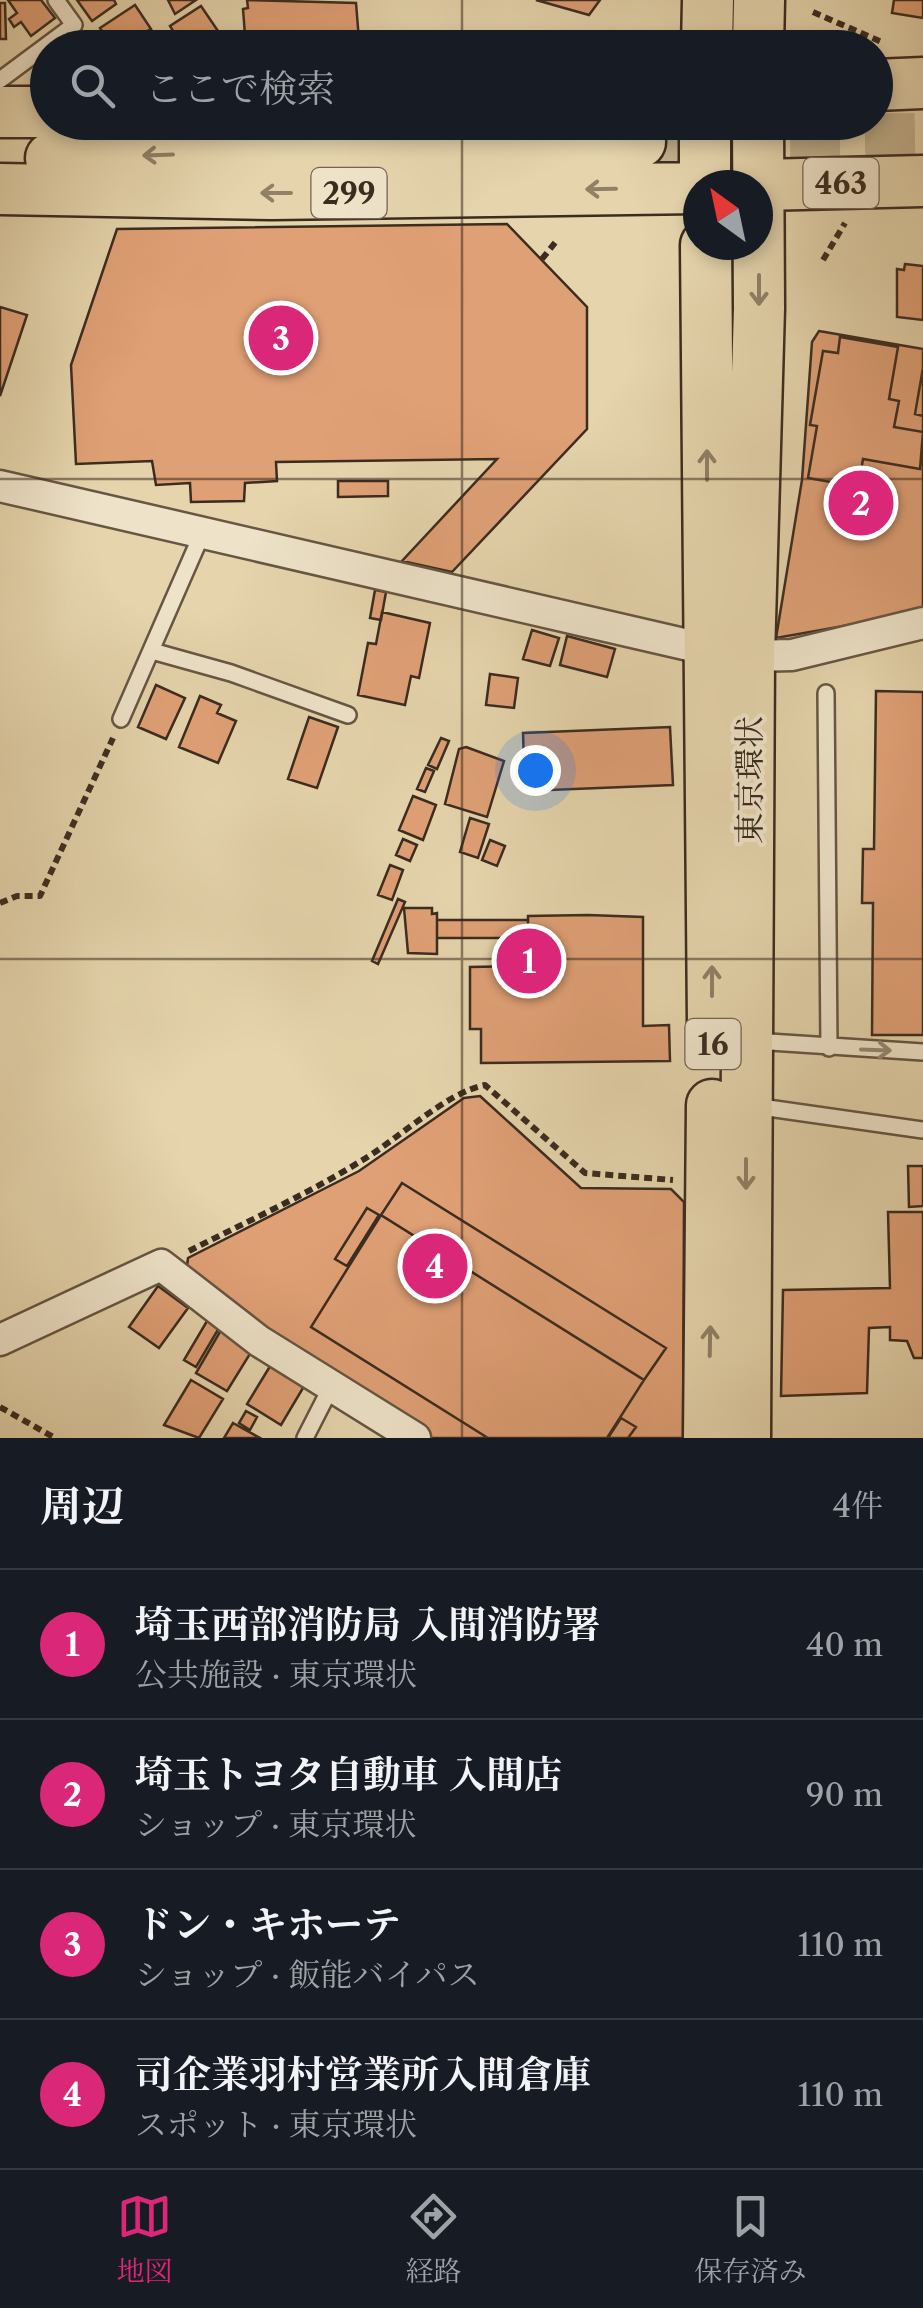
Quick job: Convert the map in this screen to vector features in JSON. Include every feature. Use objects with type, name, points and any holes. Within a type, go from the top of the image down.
[{"type":"highway","points":[[707,30],[708,0]]},
{"type":"highway","points":[[758,30],[759,0]]},
{"type":"highway","points":[[0,83],[30,85]]},
{"type":"highway","points":[[0,112],[30,112]]},
{"type":"highway","points":[[705,140],[705,170]]},
{"type":"highway","name":"東京環状","points":[[758,140],[759,170]]},
{"type":"highway","name":"299","points":[[0,160],[640,142]]},
{"type":"highway","name":"463","points":[[773,185],[923,181]]},
{"type":"highway","name":"299","points":[[0,189],[272,194],[683,188]]},
{"type":"highway","name":"東京環状","points":[[707,260],[730,653],[746,1040],[746,1438]]},
{"type":"highway","name":"東京環状","points":[[709,1438],[711,1182],[730,653],[754,260]]},
{"type":"street","points":[[0,486],[201,536],[730,653],[792,655],[923,623]]},
{"type":"street","points":[[0,1340],[161,1265],[260,1341],[415,1438]]},
{"type":"lane","points":[[56,0],[74,25],[68,30]]},
{"type":"lane","points":[[0,83],[30,59]]},
{"type":"lane","points":[[121,719],[201,536]]},
{"type":"lane","points":[[152,651],[231,673],[348,716]]},
{"type":"lane","points":[[826,693],[830,1048]]},
{"type":"lane","points":[[746,1040],[923,1052]]},
{"type":"lane","points":[[746,1105],[923,1130]]},
{"type":"lane","points":[[305,1438],[331,1387]]},
{"type":"path","points":[[814,12],[839,30]]},
{"type":"path","points":[[822,260],[848,219]]},
{"type":"path","points":[[542,259],[558,240]]},
{"type":"path","points":[[0,903],[17,896],[40,896],[121,719]]},
{"type":"path","points":[[161,1265],[358,1163],[411,1130],[463,1089],[485,1086],[585,1173],[711,1182]]},
{"type":"path","points":[[0,1407],[55,1438]]},
{"type":"building","points":[[8,0],[41,0],[55,18],[39,30],[30,30],[30,35],[21,22],[14,27],[9,19],[17,13]]},
{"type":"building","points":[[77,0],[114,0],[116,4],[92,21]]},
{"type":"building","points":[[168,0],[196,0],[175,14]]},
{"type":"building","points":[[247,0],[356,3],[358,30],[245,30],[243,9],[248,8]]},
{"type":"building","points":[[536,0],[600,0],[589,15]]},
{"type":"building","points":[[894,0],[923,0],[923,18],[892,13]]},
{"type":"building","points":[[0,3],[5,3],[6,39],[0,39]]},
{"type":"building","points":[[135,5],[151,29],[101,30]]},
{"type":"building","points":[[201,6],[217,30],[172,30],[170,26]]},
{"type":"building","points":[[507,224],[587,307],[587,429],[452,572],[402,561],[497,459],[276,462],[277,481],[245,483],[244,501],[191,502],[190,483],[156,485],[152,461],[76,464],[71,365],[117,229]]},
{"type":"building","points":[[905,264],[923,266],[923,320],[897,317],[897,269],[904,270]]},
{"type":"building","points":[[0,307],[27,315],[0,396]]},
{"type":"building","points":[[819,331],[923,349],[923,612],[776,638],[802,480],[812,342]]},
{"type":"building","points":[[840,337],[898,347],[889,399],[899,401],[894,427],[923,432],[920,469],[863,459],[859,482],[849,480],[848,485],[808,478],[817,426],[810,425],[823,351],[838,353]]},
{"type":"building","points":[[923,368],[923,416],[915,414]]},
{"type":"building","points":[[338,481],[388,481],[388,496],[338,497]]},
{"type":"building","points":[[375,590],[386,592],[381,620],[370,618]]},
{"type":"building","points":[[382,612],[430,623],[419,678],[411,676],[405,705],[358,695],[368,643],[376,644]]},
{"type":"building","points":[[532,630],[559,638],[550,666],[523,659]]},
{"type":"building","points":[[567,636],[615,649],[607,677],[560,665]]},
{"type":"building","points":[[490,674],[518,678],[514,708],[486,705]]},
{"type":"building","points":[[156,685],[185,698],[166,739],[138,727]]},
{"type":"building","points":[[876,691],[923,692],[923,1035],[872,1035],[873,903],[862,903],[863,849],[874,849]]},
{"type":"building","points":[[200,696],[221,705],[217,713],[236,721],[218,763],[179,747]]},
{"type":"building","points":[[309,717],[338,727],[317,788],[288,779]]},
{"type":"building","points":[[670,727],[673,785],[525,791],[523,733]]},
{"type":"building","points":[[441,738],[449,741],[437,769],[428,765]]},
{"type":"building","points":[[466,747],[504,761],[487,817],[445,804],[459,749]]},
{"type":"building","points":[[426,768],[434,771],[425,792],[417,789]]},
{"type":"building","points":[[413,796],[436,805],[423,840],[399,830]]},
{"type":"building","points":[[470,818],[489,824],[478,858],[460,852]]},
{"type":"building","points":[[403,839],[417,845],[410,861],[396,855]]},
{"type":"building","points":[[490,840],[505,846],[497,866],[482,860]]},
{"type":"building","points":[[390,865],[403,870],[392,900],[378,895]]},
{"type":"building","points":[[398,899],[405,902],[378,964],[372,961]]},
{"type":"building","points":[[404,908],[432,908],[432,914],[437,913],[437,954],[408,953]]},
{"type":"building","points":[[528,916],[643,917],[643,1026],[669,1025],[670,1061],[481,1063],[481,1029],[470,1029],[470,967],[528,966]]},
{"type":"building","points":[[437,920],[528,920],[528,938],[437,938]]},
{"type":"building","points":[[480,1096],[581,1188],[671,1189],[684,1202],[683,1438],[429,1438],[186,1274],[188,1258],[359,1171],[464,1098]]},
{"type":"building","points":[[908,1166],[923,1166],[923,1206],[909,1207]]},
{"type":"building","points":[[402,1183],[666,1348],[644,1380],[381,1215]]},
{"type":"building","points":[[367,1208],[379,1215],[347,1266],[335,1259]]},
{"type":"building","points":[[888,1212],[923,1212],[923,1358],[914,1358],[907,1341],[890,1340],[890,1327],[869,1328],[867,1393],[781,1396],[783,1290],[890,1288]]},
{"type":"building","points":[[381,1215],[644,1380],[607,1438],[488,1438],[311,1327]]},
{"type":"building","points":[[158,1286],[188,1308],[159,1348],[129,1327]]},
{"type":"building","points":[[207,1321],[219,1328],[196,1367],[184,1360]]},
{"type":"building","points":[[221,1330],[253,1349],[227,1391],[196,1373]]},
{"type":"building","points":[[272,1363],[306,1383],[281,1425],[247,1404]]},
{"type":"building","points":[[191,1380],[223,1399],[199,1438],[164,1425]]},
{"type":"building","points":[[246,1411],[257,1417],[250,1430],[239,1423]]},
{"type":"building","points":[[621,1418],[636,1427],[628,1438],[608,1438]]},
{"type":"building","points":[[233,1423],[260,1438],[224,1438]]},
{"type":"tunnel","points":[[893,138],[923,138]]},
{"type":"tunnel","points":[[640,142],[782,140]]},
{"type":"place","name":"ドン・キホーテ","points":[[281,338]]},
{"type":"place","name":"埼玉トヨタ自動車 入間店","points":[[861,503]]},
{"type":"place","name":"埼玉西部消防局 入間消防署","points":[[529,961]]},
{"type":"place","name":"司企業羽村営業所入間倉庫","points":[[435,1266]]}]
